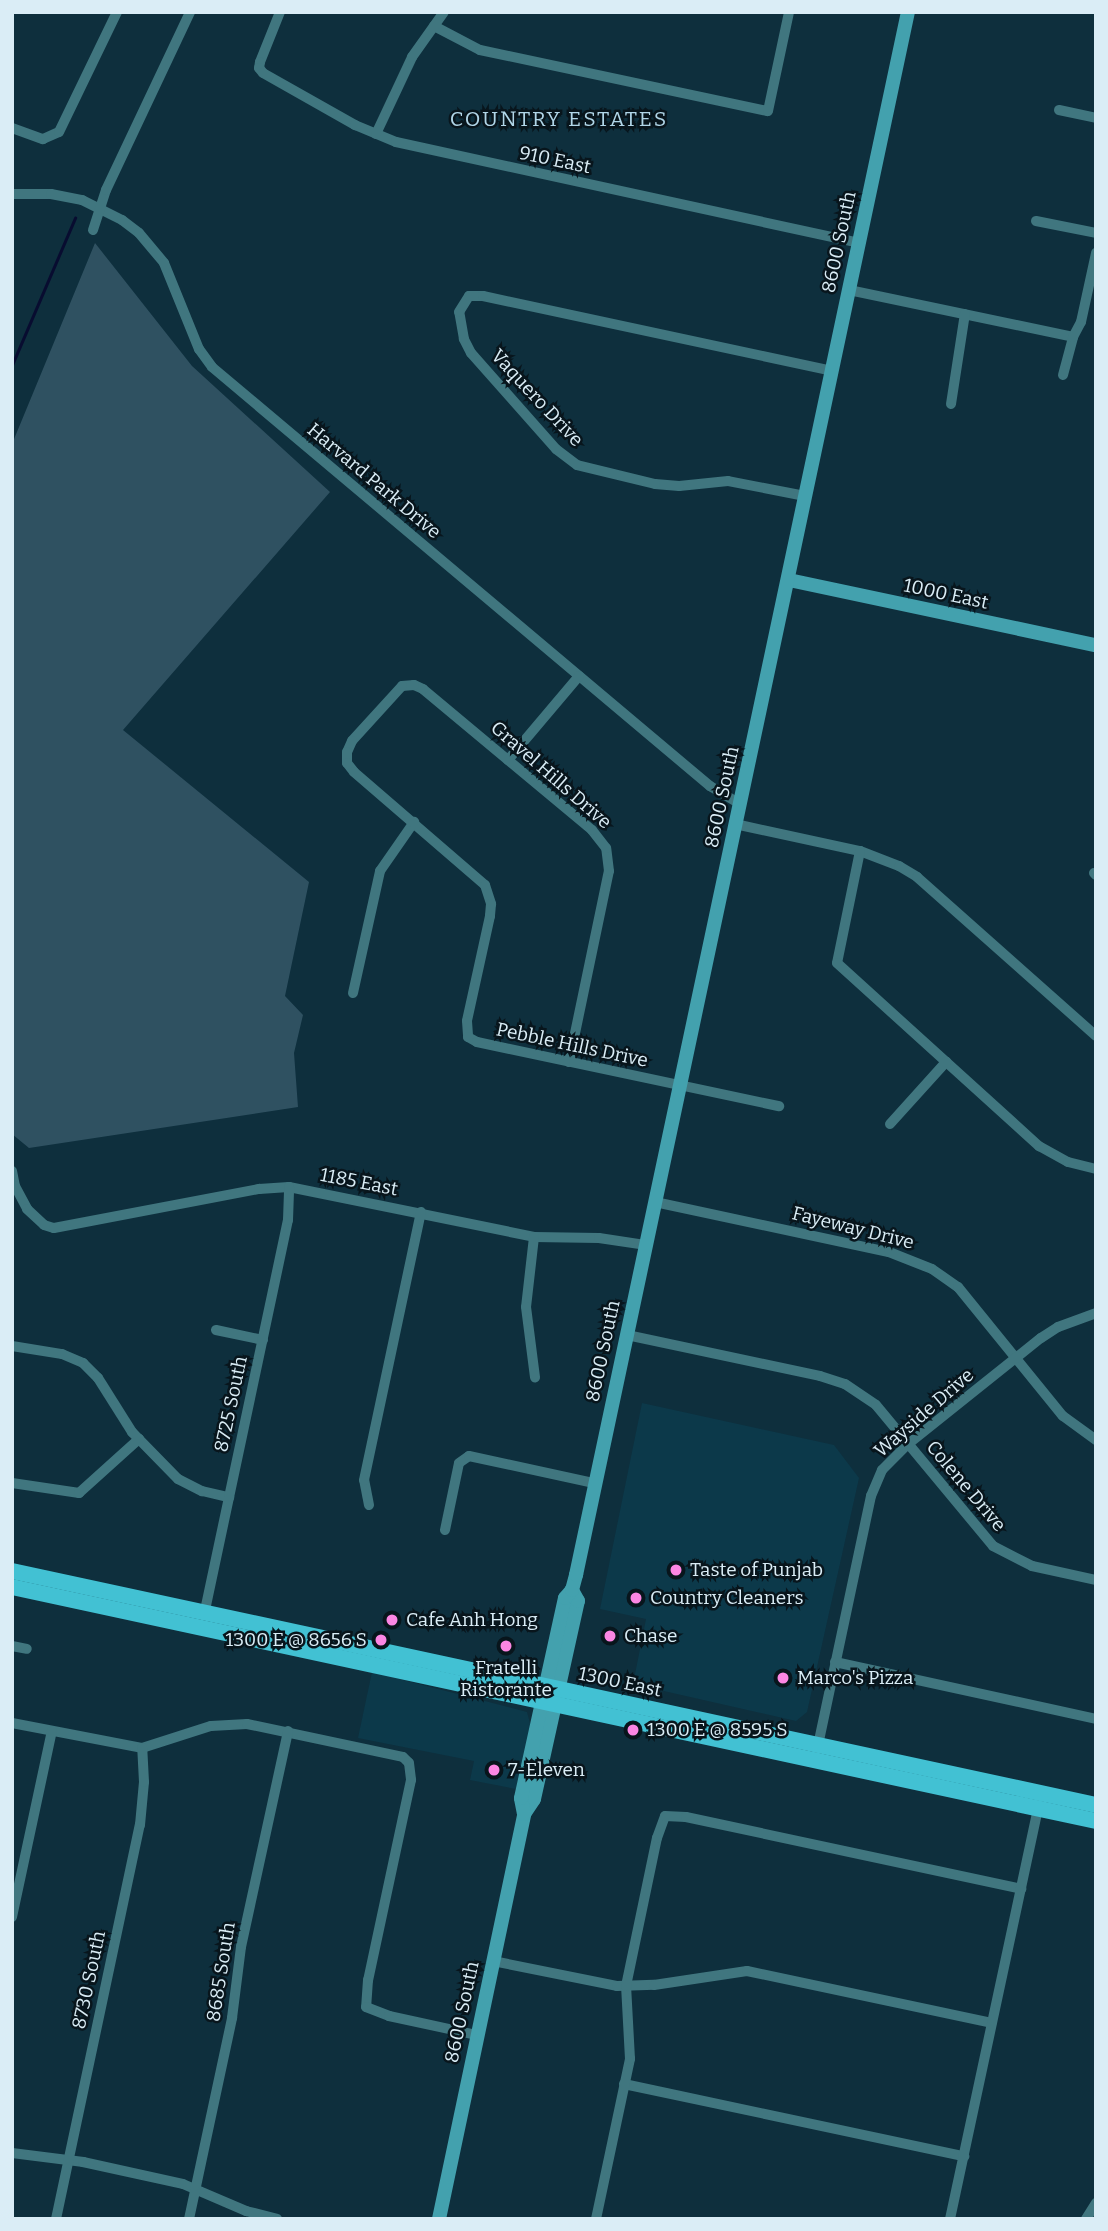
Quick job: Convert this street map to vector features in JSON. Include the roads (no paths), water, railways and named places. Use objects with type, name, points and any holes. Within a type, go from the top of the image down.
[{"type":"main road","name":"8600 South","points":[[439,2219],[524,1814],[534,1799],[550,1696],[578,1601],[572,1590],[594,1483],[789,580],[908,12]]},
{"type":"main road","name":"1000 East","points":[[789,580],[1096,645]]},
{"type":"main road","name":"1300 East","points":[[12,1571],[203,1621]]},
{"type":"main road","name":"1300 East","points":[[12,1587],[203,1621],[740,1736],[1040,1801],[1096,1821]]},
{"type":"main road","name":"1300 East","points":[[1040,1801],[1096,1805]]},
{"type":"street","points":[[12,128],[39,139],[50,138],[62,127],[117,12]]},
{"type":"street","points":[[93,230],[100,208],[190,12]]},
{"type":"street","name":"910 East","points":[[280,12],[259,68],[324,108],[376,134],[415,148],[859,243]]},
{"type":"street","points":[[376,134],[412,57],[444,12]]},
{"type":"street","points":[[434,26],[480,50],[768,111],[789,12]]},
{"type":"street","points":[[1059,110],[1096,118]]},
{"type":"street","name":"Harvard Park Drive","points":[[12,194],[67,196],[100,208],[139,233],[164,264],[199,349],[212,367],[719,794],[740,804]]},
{"type":"street","points":[[1036,221],[1096,233]]},
{"type":"street","points":[[1063,375],[1073,337],[1081,322],[1096,253]]},
{"type":"street","points":[[849,290],[1073,337]]},
{"type":"street","name":"Vaquero Drive","points":[[805,496],[728,481],[679,486],[655,484],[577,465],[556,449],[471,353],[464,339],[458,312],[469,296],[483,296],[832,371]]},
{"type":"street","points":[[951,404],[965,314]]},
{"type":"street","points":[[508,760],[579,676]]},
{"type":"street","name":"Gravel Hills Drive","points":[[346,757],[352,741],[396,692],[402,687],[414,685],[600,838],[609,859],[569,1062]]},
{"type":"street","name":"Pebble Hills Drive","points":[[346,757],[354,772],[473,872],[489,894],[489,916],[467,1021],[468,1037],[477,1042],[779,1106]]},
{"type":"street","points":[[353,993],[380,871],[414,822]]},
{"type":"street","points":[[736,824],[860,851],[880,857],[917,877],[1096,1036]]},
{"type":"street","points":[[860,851],[837,963],[1039,1146],[1068,1162],[1096,1169]]},
{"type":"street","points":[[890,1124],[946,1062]]},
{"type":"street","name":"1185 East","points":[[13,1171],[15,1186],[27,1209],[44,1225],[65,1229],[258,1189],[289,1187],[534,1237],[599,1238],[646,1245]]},
{"type":"street","name":"8725 South","points":[[203,1621],[288,1220],[289,1187]]},
{"type":"street","name":"Fayeway Drive","points":[[655,1202],[889,1252],[918,1262],[958,1287],[1063,1416],[1096,1440]]},
{"type":"street","points":[[369,1505],[364,1480],[421,1212]]},
{"type":"street","points":[[534,1237],[526,1307],[535,1377]]},
{"type":"street","name":"Wayside Drive","points":[[817,1753],[876,1482],[891,1459],[1016,1358],[1058,1327],[1096,1313]]},
{"type":"street","points":[[216,1330],[262,1340]]},
{"type":"street","name":"Colene Drive","points":[[627,1335],[833,1380],[876,1405],[993,1546],[1032,1566],[1096,1580]]},
{"type":"street","points":[[12,1346],[73,1358],[98,1378],[139,1439],[185,1484],[229,1497]]},
{"type":"street","points":[[12,1483],[79,1493],[139,1439]]},
{"type":"street","points":[[445,1530],[459,1464],[469,1457],[594,1483]]},
{"type":"street","points":[[12,1646],[27,1649]]},
{"type":"street","points":[[835,1662],[1096,1719]]},
{"type":"street","points":[[12,1723],[142,1748],[211,1726],[247,1724],[394,1754],[409,1763],[411,1780],[368,1980],[366,2007],[389,2016],[477,2035]]},
{"type":"street","points":[[12,1917],[52,1731]]},
{"type":"street","name":"8685 South","points":[[189,2219],[232,2018],[241,1947],[288,1731]]},
{"type":"street","name":"8730 South","points":[[56,2219],[140,1825],[145,1783],[142,1748]]},
{"type":"street","points":[[950,2219],[1040,1801]]},
{"type":"street","points":[[596,2219],[631,2045],[626,1986],[657,1838],[665,1816],[686,1817],[1021,1889]]},
{"type":"street","points":[[493,1961],[604,1985],[626,1986],[747,1971],[992,2023]]},
{"type":"street","points":[[624,2084],[964,2156]]},
{"type":"street","points":[[12,2153],[68,2160],[196,2188],[233,2206],[277,2219]]},
{"type":"street","points":[[1086,2219],[1096,2203]]},
{"type":"waterway","points":[[12,365],[75,218]]},
{"type":"place","name":"Taste of Punjab","points":[[676,1570]]},
{"type":"place","name":"Country Cleaners","points":[[636,1598]]},
{"type":"place","name":"Cafe Anh Hong","points":[[392,1620]]},
{"type":"place","name":"Chase","points":[[610,1636]]},
{"type":"place","name":"1300 E @ 8656 S","points":[[381,1640]]},
{"type":"place","name":"Fratelli Ristorante","points":[[506,1646]]},
{"type":"place","name":"Marco's Pizza","points":[[783,1678]]},
{"type":"place","name":"1300 E @ 8595 S","points":[[633,1730]]},
{"type":"place","name":"7-Eleven","points":[[494,1770]]},
{"type":"district","name":"COUNTRY ESTATES","points":[[559,119]]}]
